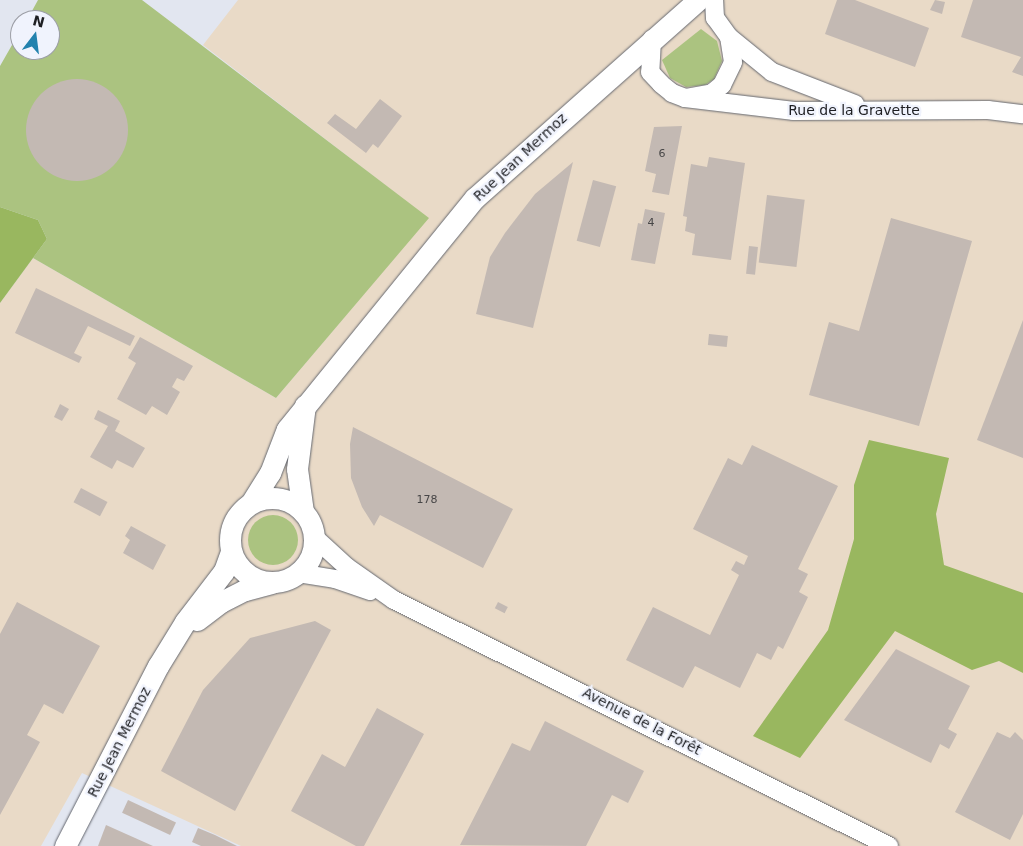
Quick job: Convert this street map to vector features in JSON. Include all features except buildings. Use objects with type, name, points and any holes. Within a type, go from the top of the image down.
[{"type":"street","points":[[714,0],[715,18]]},
{"type":"street","points":[[691,7],[715,18],[729,37],[772,72],[799,85],[880,110]]},
{"type":"street","name":"Rue Jean Mermoz","points":[[251,503],[270,473],[287,429],[305,404],[475,198],[652,39],[691,7]]},
{"type":"street","points":[[617,70],[650,72],[672,93],[685,98],[700,98],[722,85],[734,62],[729,37]]},
{"type":"street","points":[[650,72],[652,39]]},
{"type":"street","points":[[794,111],[799,85]]},
{"type":"street","name":"Rue de la Gravette","points":[[685,98],[794,111],[988,110],[1023,114]]},
{"type":"street","points":[[303,512],[278,498],[251,503],[232,524],[231,552],[246,574],[272,583],[298,573],[308,563],[314,537],[303,512],[297,469],[305,404]]},
{"type":"street","name":"Avenue de la Forêt","points":[[314,537],[347,567],[394,600]]},
{"type":"street","name":"Rue Jean Mermoz","points":[[65,846],[174,639],[224,571],[231,552]]},
{"type":"street","name":"Avenue de la Forêt","points":[[298,573],[335,579],[394,600],[889,846]]},
{"type":"street","name":"Rue Jean Mermoz","points":[[174,639],[221,602],[245,590],[272,583]]},
{"type":"shaded area","points":[[238,0],[1023,0],[1023,846],[241,846],[82,773],[41,846],[0,846],[0,303],[33,258],[276,398],[428,218],[203,45]]},
{"type":"green space","points":[[38,0],[142,0],[429,218],[276,398],[33,258],[47,239],[38,220],[0,207],[0,66],[10,48],[10,60],[60,60],[60,10],[32,10]]},
{"type":"green space","points":[[701,29],[717,41],[722,61],[714,79],[705,85],[686,87],[670,78],[662,60]]},
{"type":"green space","points":[[0,207],[38,220],[47,239],[0,303]]},
{"type":"green space","points":[[869,440],[949,458],[936,514],[944,565],[1023,593],[1023,673],[999,661],[972,670],[895,631],[800,758],[753,736],[828,630],[854,539],[854,485]]},
{"type":"green space","points":[[273,515],[282,517],[293,526],[298,540],[296,549],[287,560],[273,565],[264,563],[253,554],[248,540],[250,531],[259,520]]}]
